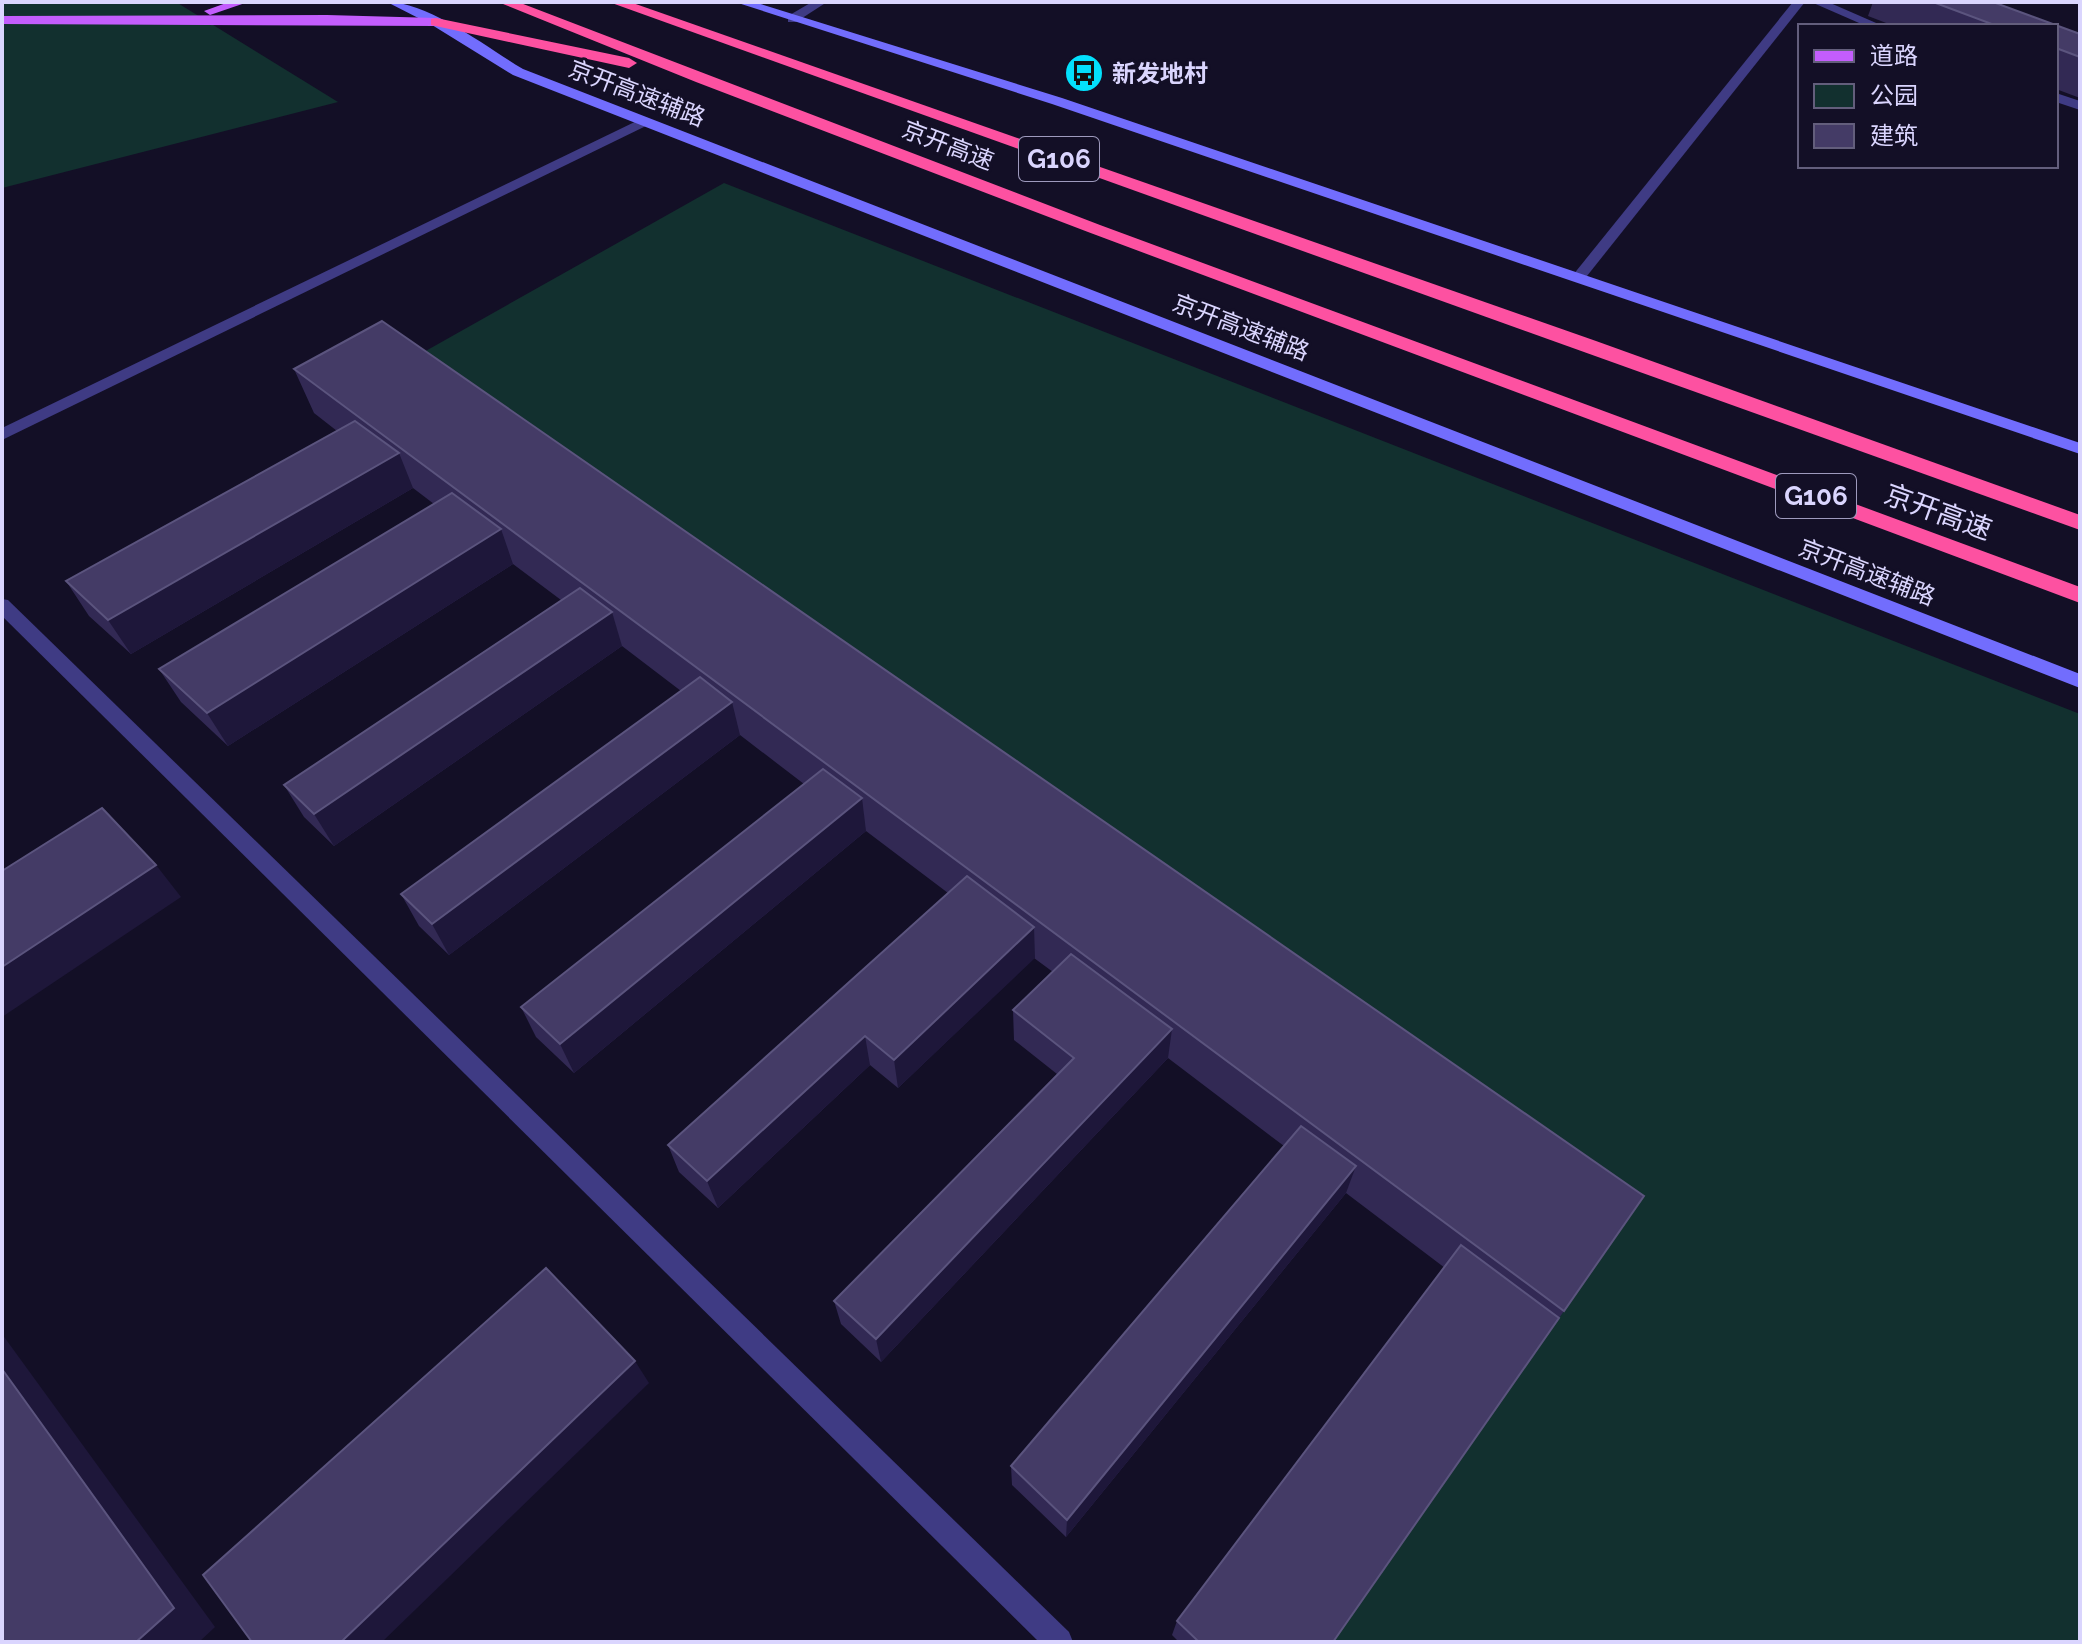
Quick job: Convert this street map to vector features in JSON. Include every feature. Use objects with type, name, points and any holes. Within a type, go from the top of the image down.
[{"type":"highway","points":[[505,2],[694,77],[2080,602]]},
{"type":"highway","name":"京开高速","points":[[616,2],[1589,345],[2080,524]]},
{"type":"highway","points":[[659,2],[745,48],[2080,524]]},
{"type":"highway","points":[[436,22],[694,77]]},
{"type":"highway","name":"京开高速","points":[[1464,367],[2080,595]]},
{"type":"main road","points":[[179,20],[242,2]]},
{"type":"main road","name":"京开高速辅路","points":[[393,2],[436,22],[518,72],[2080,681]]},
{"type":"main road","points":[[741,2],[1057,101],[2080,449]]},
{"type":"main road","points":[[2,20],[293,17],[436,22]]},
{"type":"street","points":[[792,19],[821,2]]},
{"type":"street","points":[[1578,278],[1799,2]]},
{"type":"street","points":[[1817,2],[1872,24]]},
{"type":"street","points":[[2058,98],[2080,106]]},
{"type":"street","points":[[2,435],[645,121]]},
{"type":"street","points":[[2,605],[1059,1642]]},
{"type":"green space","points":[[2,2],[176,2],[338,102],[2,188]]},
{"type":"green space","points":[[724,183],[2080,714],[2080,1642],[1331,1642],[1619,1229],[399,366]]},
{"type":"building","points":[[1933,2],[1993,2],[2053,24],[1992,24]]},
{"type":"building","points":[[2058,26],[2080,34],[2080,57],[2058,49]]},
{"type":"building","points":[[382,321],[1644,1196],[1564,1311],[294,369]]},
{"type":"building","points":[[355,421],[399,453],[108,620],[66,581]]},
{"type":"building","points":[[452,493],[501,529],[207,713],[159,669]]},
{"type":"building","points":[[580,588],[612,612],[314,814],[284,785]]},
{"type":"building","points":[[700,677],[732,702],[432,924],[401,894]]},
{"type":"building","points":[[823,769],[862,798],[560,1044],[521,1007]]},
{"type":"building","points":[[102,808],[156,865],[2,967],[2,871]]},
{"type":"building","points":[[967,876],[1034,927],[894,1060],[865,1036],[707,1181],[668,1145]]},
{"type":"building","points":[[1071,954],[1172,1029],[876,1339],[834,1301],[1074,1058],[1013,1010]]},
{"type":"building","points":[[1301,1126],[1356,1166],[1067,1520],[1011,1466]]},
{"type":"building","points":[[1461,1245],[1559,1318],[1333,1642],[1199,1642],[1177,1621]]},
{"type":"building","points":[[546,1268],[635,1361],[341,1642],[252,1642],[203,1575]]},
{"type":"building","points":[[2,1369],[174,1608],[136,1642],[2,1642]]},
{"type":"place","name":"新发地村","points":[[1084,73]]}]
